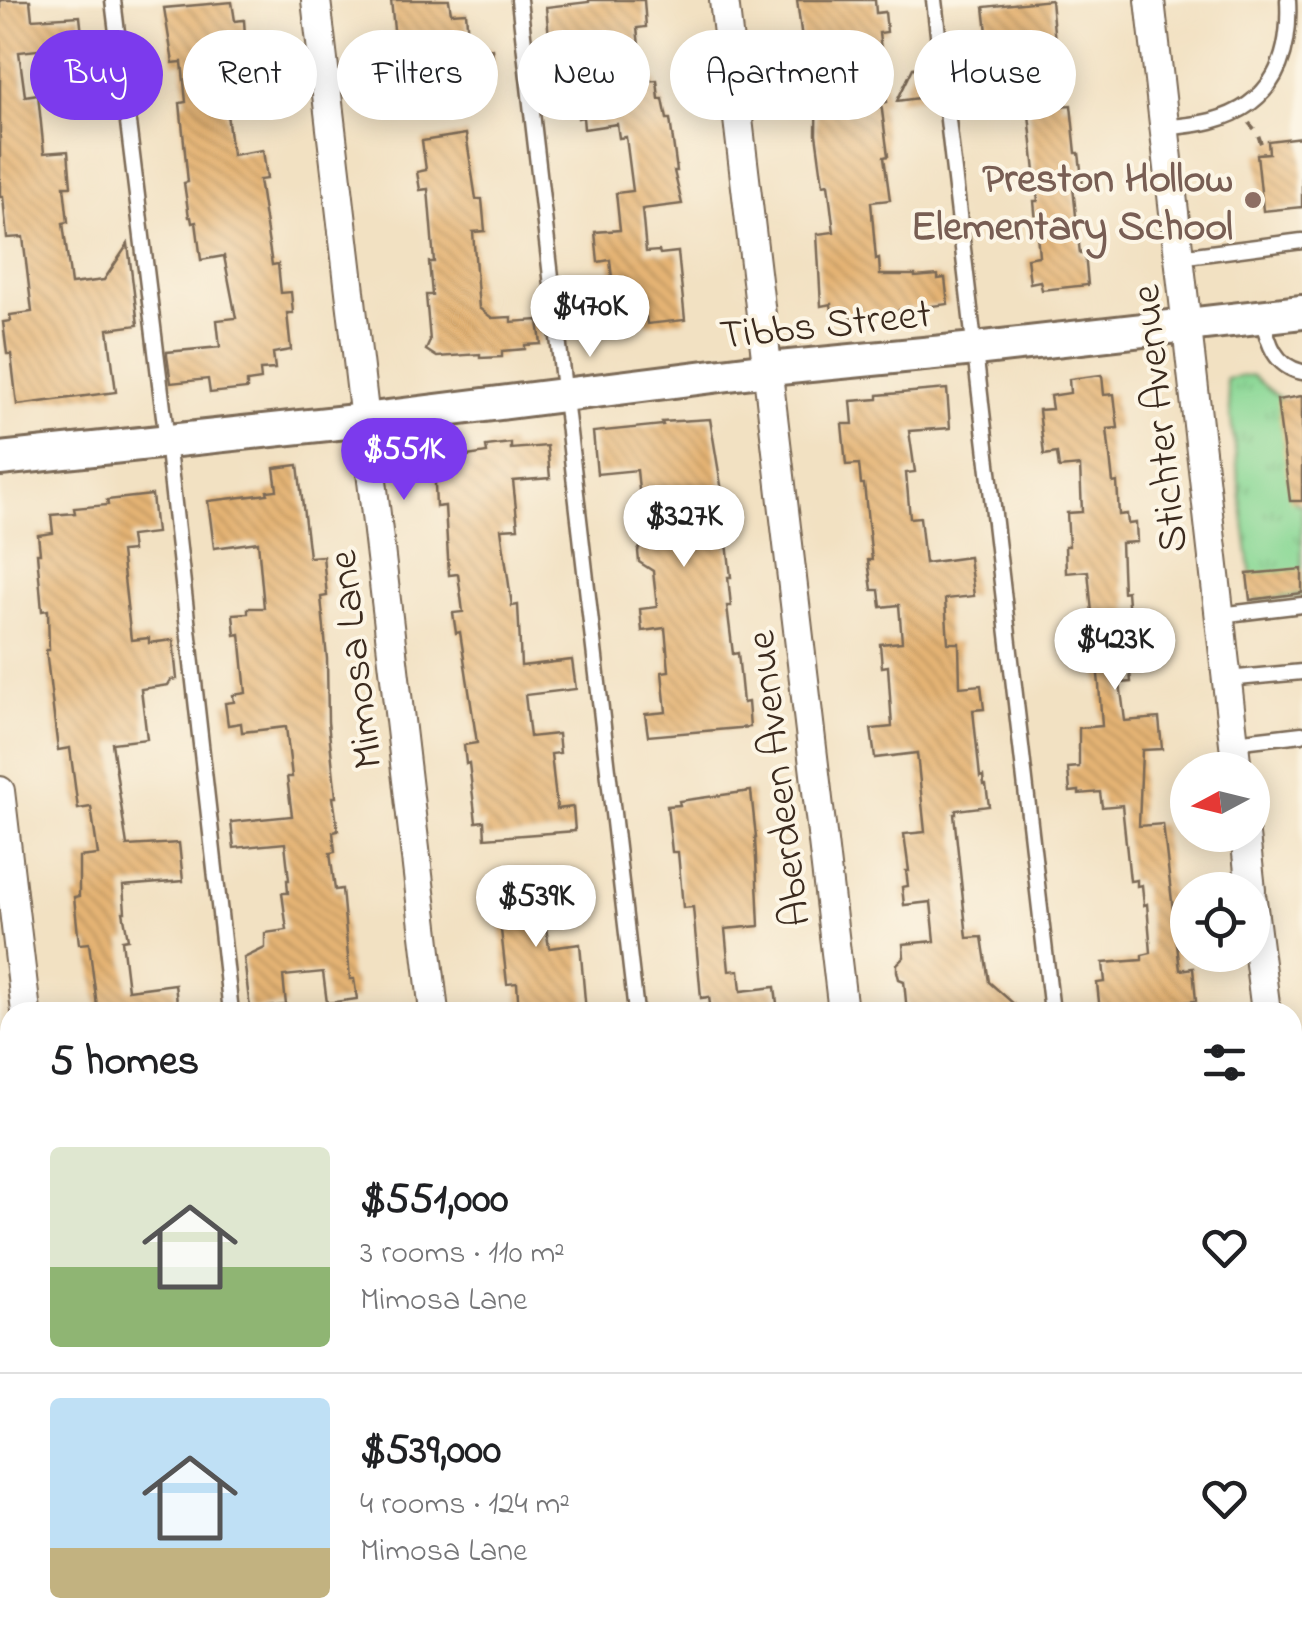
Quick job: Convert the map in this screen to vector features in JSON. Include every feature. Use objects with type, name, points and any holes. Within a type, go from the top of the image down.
[{"type":"street","name":"Mimosa Lane","points":[[316,0],[433,1002]]},
{"type":"street","name":"Aberdeen Avenue","points":[[724,0],[842,1002]]},
{"type":"street","name":"Stichter Avenue","points":[[1150,0],[1235,752]]},
{"type":"street","name":"Tibbs Street","points":[[0,460],[365,420],[768,369],[1302,312]]},
{"type":"street","points":[[0,791],[25,1002]]},
{"type":"street","points":[[1261,972],[1265,1002]]},
{"type":"lane","points":[[112,0],[230,1002]]},
{"type":"lane","points":[[519,0],[635,1002]]},
{"type":"lane","points":[[934,0],[1051,1002]]},
{"type":"lane","points":[[1164,128],[1212,121],[1232,113],[1269,84],[1281,65],[1287,42],[1288,0]]},
{"type":"lane","points":[[1179,257],[1302,241]]},
{"type":"lane","points":[[1262,316],[1270,346],[1281,363],[1302,372]]},
{"type":"lane","points":[[1220,615],[1302,605]]},
{"type":"lane","points":[[1227,678],[1302,672]]},
{"type":"lane","points":[[1247,752],[1302,734]]},
{"type":"path","points":[[1240,119],[1257,132],[1263,149]]},
{"type":"green space","points":[[1251,375],[1281,399],[1296,504],[1302,504],[1302,596],[1254,601],[1226,379]]},
{"type":"building","points":[[0,0],[30,0],[32,19],[80,16],[81,30],[30,30],[30,51],[19,52],[25,96],[30,95],[30,120],[41,120],[44,153],[68,151],[71,186],[64,186],[68,222],[63,223],[71,284],[104,280],[128,244],[138,325],[108,329],[116,392],[17,405],[3,322],[11,321],[10,315],[32,312],[23,237],[7,238],[0,197]]},
{"type":"building","points":[[391,0],[449,0],[451,13],[466,12],[467,30],[394,30]]},
{"type":"building","points":[[644,0],[646,27],[548,30],[546,7]]},
{"type":"building","points":[[797,0],[875,0],[876,13],[885,12],[887,30],[801,30]]},
{"type":"building","points":[[1051,0],[1054,30],[987,30],[984,7]]},
{"type":"building","points":[[232,2],[235,21],[244,20],[245,30],[183,30],[183,72],[182,62],[173,63],[164,8]]},
{"type":"building","points":[[913,68],[914,99],[897,101]]},
{"type":"building","points":[[650,80],[657,80],[659,99],[663,99],[670,119],[674,171],[682,204],[642,209],[646,252],[678,252],[685,320],[647,324],[646,317],[629,319],[627,296],[614,297],[610,260],[598,262],[595,232],[620,230],[616,193],[633,191],[626,137],[619,138],[617,124],[584,129],[583,120],[650,120]]},
{"type":"building","points":[[183,102],[183,120],[228,120],[232,155],[263,150],[267,179],[259,180],[272,265],[278,264],[281,293],[291,292],[293,313],[287,313],[291,350],[273,353],[275,369],[260,370],[261,380],[247,382],[247,389],[210,393],[208,379],[171,383],[167,352],[220,347],[217,320],[236,318],[224,256],[201,260],[196,222],[192,223],[189,217],[180,103]]},
{"type":"building","points":[[816,120],[883,120],[890,200],[871,202],[880,275],[938,275],[938,279],[945,278],[948,304],[833,319],[831,304],[821,306],[817,234],[834,232]]},
{"type":"building","points":[[1030,120],[1073,120],[1083,186],[1073,187],[1080,254],[1085,254],[1088,285],[1042,290],[1040,281],[1030,283],[1027,258],[1039,256],[1034,201],[1038,201]]},
{"type":"building","points":[[466,134],[476,199],[482,199],[485,231],[473,232],[479,308],[492,318],[511,317],[511,322],[538,320],[541,344],[502,351],[502,357],[437,357],[426,350],[430,341],[426,295],[432,295],[429,262],[434,262],[428,189],[420,190],[417,172],[426,170],[422,141]]},
{"type":"building","points":[[1302,137],[1302,207],[1263,211],[1257,154],[1269,153],[1268,141]]},
{"type":"building","points":[[1102,375],[1104,395],[1114,394],[1118,428],[1107,429],[1113,483],[1117,482],[1119,515],[1127,514],[1128,524],[1136,523],[1137,542],[1121,543],[1123,592],[1127,591],[1129,617],[1138,616],[1140,639],[1127,640],[1131,682],[1120,683],[1125,721],[1159,718],[1162,749],[1142,750],[1139,826],[1163,824],[1170,884],[1170,972],[1193,972],[1196,1001],[1099,1002],[1097,983],[1105,982],[1103,963],[1142,960],[1142,955],[1151,953],[1142,885],[1137,886],[1137,880],[1130,881],[1122,805],[1102,807],[1100,792],[1070,792],[1068,768],[1079,767],[1079,728],[1102,726],[1088,571],[1066,573],[1067,513],[1082,512],[1080,466],[1059,468],[1057,453],[1044,455],[1039,410],[1052,409],[1050,396],[1070,393],[1069,379]]},
{"type":"building","points":[[947,389],[950,428],[909,431],[915,472],[906,473],[910,518],[920,517],[925,563],[969,557],[974,596],[945,599],[948,643],[959,643],[960,687],[981,685],[984,709],[973,710],[980,777],[986,785],[989,806],[956,810],[954,814],[967,938],[982,937],[989,982],[1012,1002],[906,1002],[904,981],[897,971],[897,964],[904,957],[903,944],[935,941],[931,902],[904,905],[902,887],[908,886],[909,871],[904,834],[925,832],[917,753],[875,758],[871,729],[892,727],[888,666],[882,667],[880,644],[902,642],[899,605],[881,607],[879,590],[872,590],[864,484],[859,464],[846,465],[842,424],[853,424],[851,401],[878,399],[878,395]]},
{"type":"building","points":[[1302,396],[1302,501],[1290,501],[1277,400]]},
{"type":"building","points":[[710,419],[724,503],[721,543],[727,543],[731,577],[731,606],[727,606],[733,654],[738,653],[743,703],[748,702],[750,727],[648,736],[645,714],[666,712],[662,672],[669,671],[665,628],[642,631],[640,609],[657,607],[653,571],[639,562],[643,528],[637,470],[597,474],[593,432]]},
{"type":"building","points":[[511,443],[511,449],[547,446],[550,478],[513,481],[518,528],[501,529],[512,606],[518,605],[521,666],[572,660],[576,689],[525,695],[530,737],[558,734],[560,753],[551,754],[557,809],[573,807],[575,831],[485,838],[484,821],[476,822],[469,763],[466,764],[464,745],[477,743],[460,632],[456,633],[453,613],[463,612],[458,574],[449,575],[445,506],[436,507],[434,461],[487,453],[486,446]]},
{"type":"building","points":[[298,465],[309,557],[323,556],[327,596],[321,597],[338,831],[333,832],[335,852],[330,853],[335,890],[342,889],[350,979],[354,979],[357,999],[327,1002],[323,972],[283,976],[286,1002],[249,1002],[244,958],[265,948],[265,933],[287,930],[282,893],[288,893],[289,880],[285,843],[234,848],[231,822],[292,816],[287,777],[292,777],[286,727],[242,732],[241,723],[228,725],[225,703],[234,702],[233,695],[246,693],[240,634],[235,635],[233,614],[248,613],[248,608],[264,608],[258,542],[214,548],[208,501],[277,490],[274,468]]},
{"type":"building","points":[[152,495],[156,533],[130,536],[132,551],[121,552],[131,640],[173,640],[177,679],[168,685],[141,689],[147,739],[112,743],[127,846],[179,843],[183,881],[123,886],[128,939],[122,940],[128,990],[175,984],[177,1002],[96,1002],[89,943],[79,944],[74,897],[79,896],[79,857],[98,855],[91,807],[78,809],[70,748],[58,750],[46,650],[48,610],[42,611],[38,535],[53,533],[51,515],[108,505],[107,500]]},
{"type":"building","points":[[1302,569],[1302,593],[1250,600],[1247,574]]},
{"type":"building","points":[[751,791],[759,926],[725,929],[729,971],[739,970],[741,991],[775,987],[777,1002],[710,1002],[709,997],[701,998],[693,907],[683,908],[678,852],[672,852],[667,806],[680,805],[679,801]]},
{"type":"building","points":[[538,871],[549,948],[580,944],[585,1002],[518,1002],[517,983],[507,984],[495,876]]},
{"type":"place","name":"Preston Hollow Elementary School","points":[[1253,200]]}]
